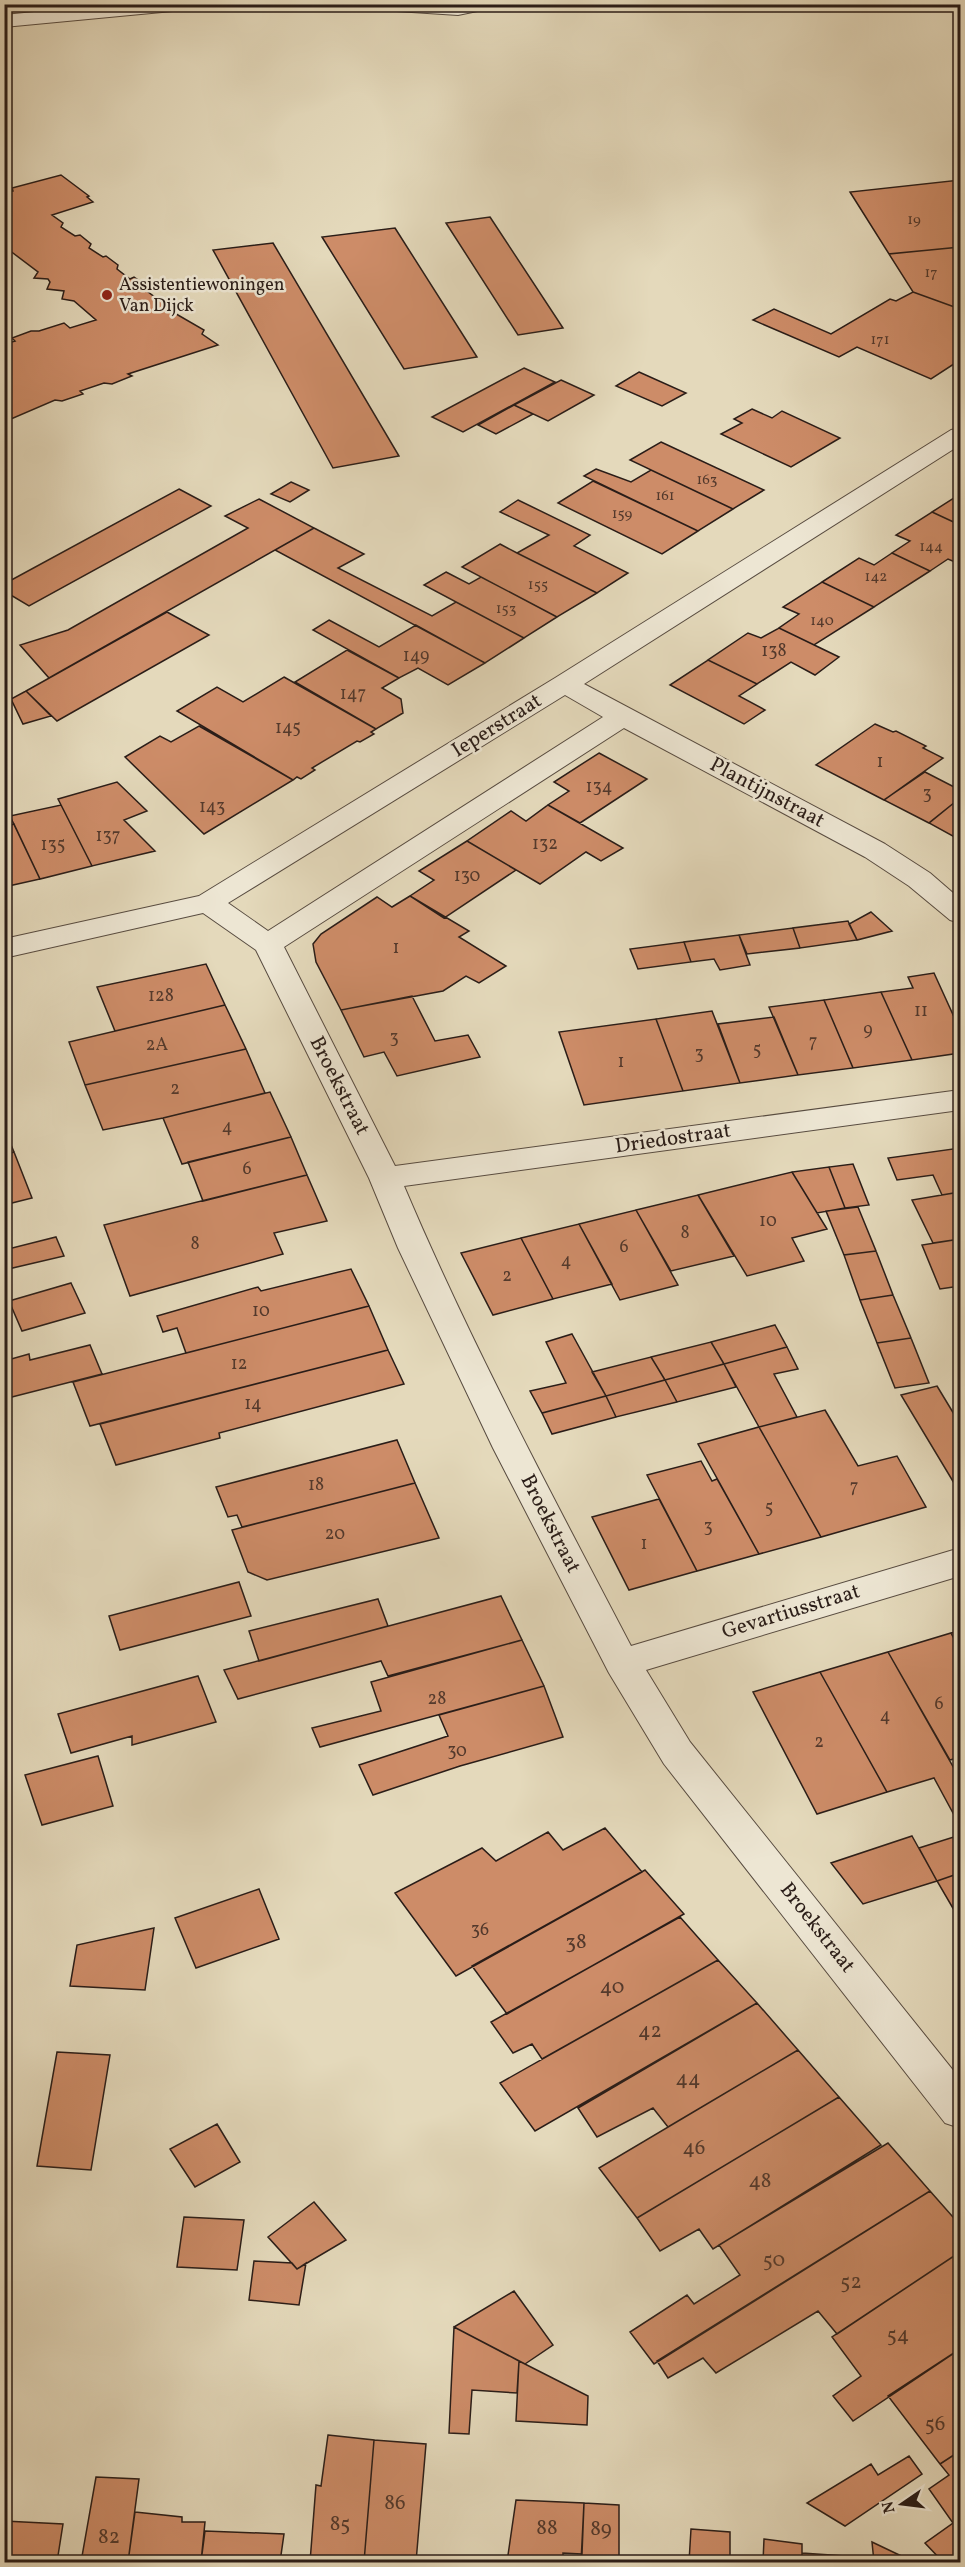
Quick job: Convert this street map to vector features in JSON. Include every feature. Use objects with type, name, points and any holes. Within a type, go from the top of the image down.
[{"type":"street","points":[[4,21],[183,4]]},
{"type":"street","points":[[381,4],[458,9],[486,4]]},
{"type":"street","name":"Ieperstraat","points":[[4,949],[208,903],[565,684],[960,435]]},
{"type":"street","name":"Plantijnstraat","points":[[565,684],[622,717],[869,846],[937,891],[960,914]]},
{"type":"street","points":[[268,944],[622,717]]},
{"type":"street","name":"Broekstraat","points":[[208,903],[268,944],[385,1178],[414,1248],[510,1448],[622,1663],[677,1753],[960,2110]]},
{"type":"street","name":"Driedostraat","points":[[385,1178],[960,1100]]},
{"type":"street","name":"Gevartiusstraat","points":[[622,1663],[960,1562]]},
{"type":"building","points":[[4,4],[57,4],[4,9]]},
{"type":"building","name":"Assistentiewoningen Van Dijck","points":[[61,175],[89,196],[87,197],[93,202],[52,215],[63,223],[61,227],[75,236],[80,235],[91,244],[89,248],[118,265],[117,269],[130,279],[134,277],[147,286],[144,289],[159,300],[162,298],[174,308],[171,311],[204,330],[202,334],[218,345],[128,374],[132,376],[112,384],[104,383],[80,391],[83,394],[62,401],[55,400],[11,419],[4,418],[4,344],[15,341],[12,338],[31,331],[39,331],[64,323],[70,328],[96,320],[74,301],[62,299],[64,291],[47,289],[50,282],[48,279],[34,278],[38,272],[9,250],[4,252],[4,193],[13,191],[12,188]]},
{"type":"building","points":[[960,180],[960,247],[889,254],[850,192]]},
{"type":"building","points":[[490,217],[563,328],[518,335],[446,223]]},
{"type":"building","points":[[395,228],[477,357],[404,369],[322,237]]},
{"type":"building","points":[[273,243],[399,456],[333,468],[213,250]]},
{"type":"building","points":[[960,247],[960,309],[913,292],[889,254]]},
{"type":"building","points":[[913,292],[960,309],[960,360],[931,379],[857,347],[839,357],[753,320],[774,309],[831,334],[890,299],[896,301]]},
{"type":"building","points":[[524,368],[555,382],[463,432],[432,417]]},
{"type":"building","points":[[639,372],[686,393],[662,406],[616,386]]},
{"type":"building","points":[[561,380],[594,395],[548,421],[514,405]]},
{"type":"building","points":[[514,405],[533,414],[496,434],[478,425]]},
{"type":"building","points":[[752,409],[772,418],[782,411],[840,438],[791,467],[721,434],[742,423],[734,419]]},
{"type":"building","points":[[661,442],[764,490],[733,509],[630,460]]},
{"type":"building","points":[[596,469],[631,482],[651,470],[733,509],[698,531],[584,476]]},
{"type":"building","points":[[593,481],[698,531],[662,554],[558,503]]},
{"type":"building","points":[[291,482],[309,490],[290,502],[271,494]]},
{"type":"building","points":[[179,489],[211,506],[29,606],[4,591],[4,584]]},
{"type":"building","points":[[960,494],[960,525],[932,512]]},
{"type":"building","points":[[259,499],[314,528],[49,678],[20,645],[68,630],[248,528],[225,516]]},
{"type":"building","points":[[518,500],[590,535],[574,546],[628,573],[597,593],[517,553],[549,535],[500,512]]},
{"type":"building","points":[[932,512],[960,525],[960,564],[948,559],[930,571],[892,553],[910,541],[896,535]]},
{"type":"building","points":[[314,528],[364,554],[338,568],[432,616],[456,602],[524,638],[485,663],[275,550]]},
{"type":"building","points":[[500,544],[597,593],[557,617],[462,567]]},
{"type":"building","points":[[892,553],[930,571],[874,607],[822,582],[859,558],[874,565]]},
{"type":"building","points":[[446,572],[469,584],[481,577],[557,617],[524,638],[424,585]]},
{"type":"building","points":[[822,582],[874,607],[814,645],[779,628],[799,614],[783,607]]},
{"type":"building","points":[[167,612],[209,635],[57,721],[26,691]]},
{"type":"building","points":[[329,620],[379,647],[416,625],[485,663],[448,685],[418,668],[399,678],[313,630]]},
{"type":"building","points":[[779,628],[839,657],[815,675],[791,662],[757,684],[708,660],[748,633],[761,638]]},
{"type":"building","points":[[347,650],[399,678],[382,688],[401,699],[403,713],[376,729],[295,682]]},
{"type":"building","points":[[708,660],[757,684],[739,696],[765,710],[744,724],[670,685]]},
{"type":"building","points":[[284,677],[376,729],[371,732],[374,734],[360,742],[357,741],[312,768],[315,770],[301,779],[297,777],[293,780],[177,711],[217,687],[243,702]]},
{"type":"building","points":[[26,691],[51,716],[23,724],[11,699]]},
{"type":"building","points":[[875,724],[893,732],[896,731],[926,746],[923,748],[943,758],[884,800],[816,765]]},
{"type":"building","points":[[199,726],[293,780],[204,834],[125,757],[160,736],[171,742]]},
{"type":"building","points":[[599,753],[647,779],[580,823],[548,805],[569,791],[554,782]]},
{"type":"building","points":[[925,772],[960,790],[960,798],[929,823],[884,800]]},
{"type":"building","points":[[117,782],[147,811],[124,820],[155,851],[92,866],[58,799]]},
{"type":"building","points":[[960,798],[960,840],[929,823]]},
{"type":"building","points":[[61,805],[92,866],[40,879],[10,816]]},
{"type":"building","points":[[548,805],[623,848],[601,861],[586,852],[540,884],[467,841],[511,811],[526,821]]},
{"type":"building","points":[[14,824],[40,879],[4,887],[4,827]]},
{"type":"building","points":[[467,841],[516,870],[444,918],[410,896],[434,880],[419,871]]},
{"type":"building","points":[[410,896],[469,931],[459,937],[506,966],[479,983],[466,976],[443,991],[341,1010],[316,962],[313,944],[321,934],[377,897],[392,907]]},
{"type":"building","points":[[871,912],[892,931],[857,940],[849,924]]},
{"type":"building","points":[[848,921],[857,940],[800,948],[793,928]]},
{"type":"building","points":[[793,928],[800,948],[747,954],[739,935]]},
{"type":"building","points":[[739,935],[750,965],[720,970],[714,959],[691,962],[684,942]]},
{"type":"building","points":[[684,942],[691,962],[638,969],[630,949]]},
{"type":"building","points":[[206,964],[225,1005],[115,1031],[97,987]]},
{"type":"building","points":[[934,973],[960,1030],[960,1053],[912,1060],[881,992],[913,988],[908,977]]},
{"type":"building","points":[[881,992],[912,1060],[853,1068],[824,1000]]},
{"type":"building","points":[[412,996],[435,1041],[468,1035],[480,1057],[397,1076],[384,1052],[364,1057],[341,1010]]},
{"type":"building","points":[[824,1000],[853,1068],[798,1075],[769,1007]]},
{"type":"building","points":[[225,1005],[246,1049],[85,1085],[69,1042]]},
{"type":"building","points":[[712,1011],[740,1083],[683,1091],[656,1019]]},
{"type":"building","points":[[774,1017],[798,1075],[740,1083],[718,1024]]},
{"type":"building","points":[[656,1019],[683,1091],[584,1105],[559,1032]]},
{"type":"building","points":[[246,1049],[265,1093],[163,1118],[103,1130],[85,1085]]},
{"type":"building","points":[[270,1092],[291,1137],[182,1164],[163,1118]]},
{"type":"building","points":[[4,1128],[14,1152],[4,1155]]},
{"type":"building","points":[[291,1137],[307,1175],[203,1201],[188,1162]]},
{"type":"building","points":[[960,1148],[960,1192],[942,1195],[933,1175],[897,1180],[888,1158]]},
{"type":"building","points":[[14,1152],[32,1198],[4,1205],[4,1155]]},
{"type":"building","points":[[853,1164],[869,1205],[845,1208],[829,1167]]},
{"type":"building","points":[[829,1167],[845,1208],[817,1213],[792,1172]]},
{"type":"building","points":[[792,1172],[827,1229],[792,1238],[804,1261],[747,1276],[698,1195]]},
{"type":"building","points":[[307,1175],[327,1221],[274,1233],[283,1254],[130,1296],[104,1225]]},
{"type":"building","points":[[960,1192],[960,1239],[933,1243],[912,1200]]},
{"type":"building","points":[[698,1195],[734,1256],[671,1271],[636,1210]]},
{"type":"building","points":[[858,1207],[876,1251],[844,1255],[826,1211]]},
{"type":"building","points":[[636,1210],[678,1285],[620,1300],[579,1224]]},
{"type":"building","points":[[579,1224],[612,1284],[553,1299],[521,1238]]},
{"type":"building","points":[[56,1237],[64,1256],[4,1270],[4,1250]]},
{"type":"building","points":[[521,1238],[553,1299],[493,1315],[461,1253]]},
{"type":"building","points":[[960,1239],[960,1286],[940,1289],[922,1245]]},
{"type":"building","points":[[876,1251],[893,1295],[860,1300],[844,1255]]},
{"type":"building","points":[[351,1269],[369,1306],[186,1353],[177,1328],[163,1332],[157,1316],[258,1287],[261,1291]]},
{"type":"building","points":[[71,1283],[85,1313],[22,1331],[9,1301]]},
{"type":"building","points":[[893,1295],[911,1338],[877,1343],[860,1300]]},
{"type":"building","points":[[369,1306],[388,1350],[90,1426],[73,1382]]},
{"type":"building","points":[[775,1325],[787,1347],[724,1364],[711,1342]]},
{"type":"building","points":[[572,1334],[606,1396],[542,1413],[530,1391],[566,1383],[546,1342]]},
{"type":"building","points":[[911,1338],[929,1383],[895,1388],[877,1343]]},
{"type":"building","points":[[711,1342],[724,1364],[665,1380],[651,1357]]},
{"type":"building","points":[[90,1345],[102,1374],[4,1399],[4,1361],[29,1354],[30,1360]]},
{"type":"building","points":[[787,1347],[798,1369],[774,1374],[797,1417],[759,1427],[724,1364]]},
{"type":"building","points":[[388,1350],[404,1384],[219,1433],[220,1438],[116,1465],[100,1424]]},
{"type":"building","points":[[651,1357],[665,1380],[606,1396],[592,1372]]},
{"type":"building","points":[[724,1364],[736,1387],[677,1402],[665,1380]]},
{"type":"building","points":[[665,1380],[677,1402],[616,1417],[606,1396]]},
{"type":"building","points":[[937,1386],[960,1424],[960,1493],[901,1395]]},
{"type":"building","points":[[606,1396],[616,1417],[552,1434],[542,1413]]},
{"type":"building","points":[[825,1410],[858,1466],[897,1456],[926,1507],[821,1537],[759,1427]]},
{"type":"building","points":[[759,1427],[821,1537],[759,1554],[698,1444]]},
{"type":"building","points":[[397,1440],[415,1483],[242,1527],[237,1515],[228,1517],[216,1487]]},
{"type":"building","points":[[701,1461],[712,1481],[717,1479],[759,1554],[697,1571],[647,1475]]},
{"type":"building","points":[[415,1483],[439,1538],[267,1580],[248,1572],[232,1530]]},
{"type":"building","points":[[659,1499],[697,1571],[629,1590],[592,1517]]},
{"type":"building","points":[[239,1582],[251,1616],[120,1650],[109,1616]]},
{"type":"building","points":[[501,1596],[522,1640],[388,1676],[381,1661],[238,1699],[224,1670]]},
{"type":"building","points":[[378,1599],[388,1626],[259,1661],[249,1631]]},
{"type":"building","points":[[960,1631],[960,1650],[951,1633]]},
{"type":"building","points":[[951,1633],[960,1650],[960,1757],[950,1760],[888,1652]]},
{"type":"building","points":[[522,1640],[544,1686],[320,1747],[312,1728],[381,1711],[371,1682]]},
{"type":"building","points":[[888,1652],[960,1779],[960,1826],[934,1778],[887,1792],[820,1672]]},
{"type":"building","points":[[820,1672],[887,1792],[817,1814],[753,1692]]},
{"type":"building","points":[[198,1676],[216,1722],[132,1745],[132,1736],[71,1753],[58,1714]]},
{"type":"building","points":[[544,1686],[563,1737],[460,1766],[373,1795],[359,1765],[448,1736],[439,1715]]},
{"type":"building","points":[[98,1756],[113,1806],[42,1825],[25,1775]]},
{"type":"building","points":[[605,1828],[642,1872],[456,1976],[395,1893],[482,1848],[496,1861],[548,1832],[563,1850]]},
{"type":"building","points":[[960,1835],[960,1873],[937,1881],[919,1848]]},
{"type":"building","points":[[912,1836],[937,1881],[863,1904],[831,1863]]},
{"type":"building","points":[[645,1870],[684,1914],[507,2014],[472,1966]]},
{"type":"building","points":[[960,1873],[960,1908],[954,1910],[937,1881]]},
{"type":"building","points":[[259,1889],[279,1939],[196,1968],[175,1918]]},
{"type":"building","points":[[680,1917],[718,1960],[542,2059],[532,2044],[513,2053],[491,2022]]},
{"type":"building","points":[[154,1928],[145,1990],[70,1986],[77,1945]]},
{"type":"building","points":[[718,1960],[757,2003],[535,2131],[500,2083]]},
{"type":"building","points":[[757,2003],[798,2050],[668,2127],[653,2108],[597,2137],[578,2108]]},
{"type":"building","points":[[798,2050],[839,2097],[637,2218],[599,2168]]},
{"type":"building","points":[[57,2052],[110,2055],[91,2170],[37,2166]]},
{"type":"building","points":[[839,2097],[881,2145],[713,2249],[699,2229],[660,2251],[637,2218]]},
{"type":"building","points":[[217,2124],[240,2162],[195,2187],[170,2149]]},
{"type":"building","points":[[888,2143],[930,2191],[654,2364],[630,2332],[687,2295],[694,2304],[740,2275],[719,2245]]},
{"type":"building","points":[[930,2191],[960,2225],[960,2252],[837,2334],[818,2311],[716,2373],[703,2358],[668,2378],[657,2361]]},
{"type":"building","points":[[314,2202],[346,2240],[297,2269],[268,2237]]},
{"type":"building","points":[[184,2217],[244,2220],[237,2270],[177,2267]]},
{"type":"building","points":[[960,2252],[960,2349],[853,2421],[833,2396],[861,2376],[832,2337]]},
{"type":"building","points":[[254,2261],[292,2263],[297,2269],[306,2263],[299,2305],[249,2300]]},
{"type":"building","points":[[514,2291],[553,2345],[525,2364],[454,2327]]},
{"type":"building","points":[[454,2327],[519,2361],[517,2393],[472,2390],[469,2434],[449,2433]]},
{"type":"building","points":[[960,2349],[960,2451],[940,2464],[888,2396]]},
{"type":"building","points":[[519,2361],[588,2396],[587,2425],[516,2421]]},
{"type":"building","points":[[328,2435],[374,2440],[364,2562],[310,2562],[316,2485],[321,2486]]},
{"type":"building","points":[[374,2440],[426,2444],[416,2562],[364,2562]]},
{"type":"building","points":[[960,2451],[960,2558],[953,2562],[943,2562],[925,2543],[953,2523],[929,2489],[949,2475],[940,2464]]},
{"type":"building","points":[[909,2456],[922,2474],[845,2526],[807,2503],[871,2464],[878,2475]]},
{"type":"building","points":[[96,2477],[139,2479],[128,2562],[81,2562]]},
{"type":"building","points":[[516,2500],[584,2503],[582,2554],[563,2553],[563,2562],[507,2562]]},
{"type":"building","points":[[584,2503],[619,2505],[619,2562],[581,2562]]},
{"type":"building","points":[[135,2512],[182,2517],[182,2522],[205,2522],[201,2562],[128,2562]]},
{"type":"building","points":[[4,2521],[63,2524],[57,2562],[4,2562]]},
{"type":"building","points":[[691,2529],[730,2532],[730,2562],[689,2562]]},
{"type":"building","points":[[205,2531],[284,2534],[280,2562],[201,2562]]},
{"type":"building","points":[[764,2539],[802,2544],[802,2562],[763,2562]]},
{"type":"building","points":[[872,2542],[914,2562],[874,2562]]},
{"type":"building","points":[[802,2553],[874,2558],[874,2562],[802,2562]]},
{"type":"place","name":"Assistentiewoningen Van Dijck","points":[[107,295]]}]
